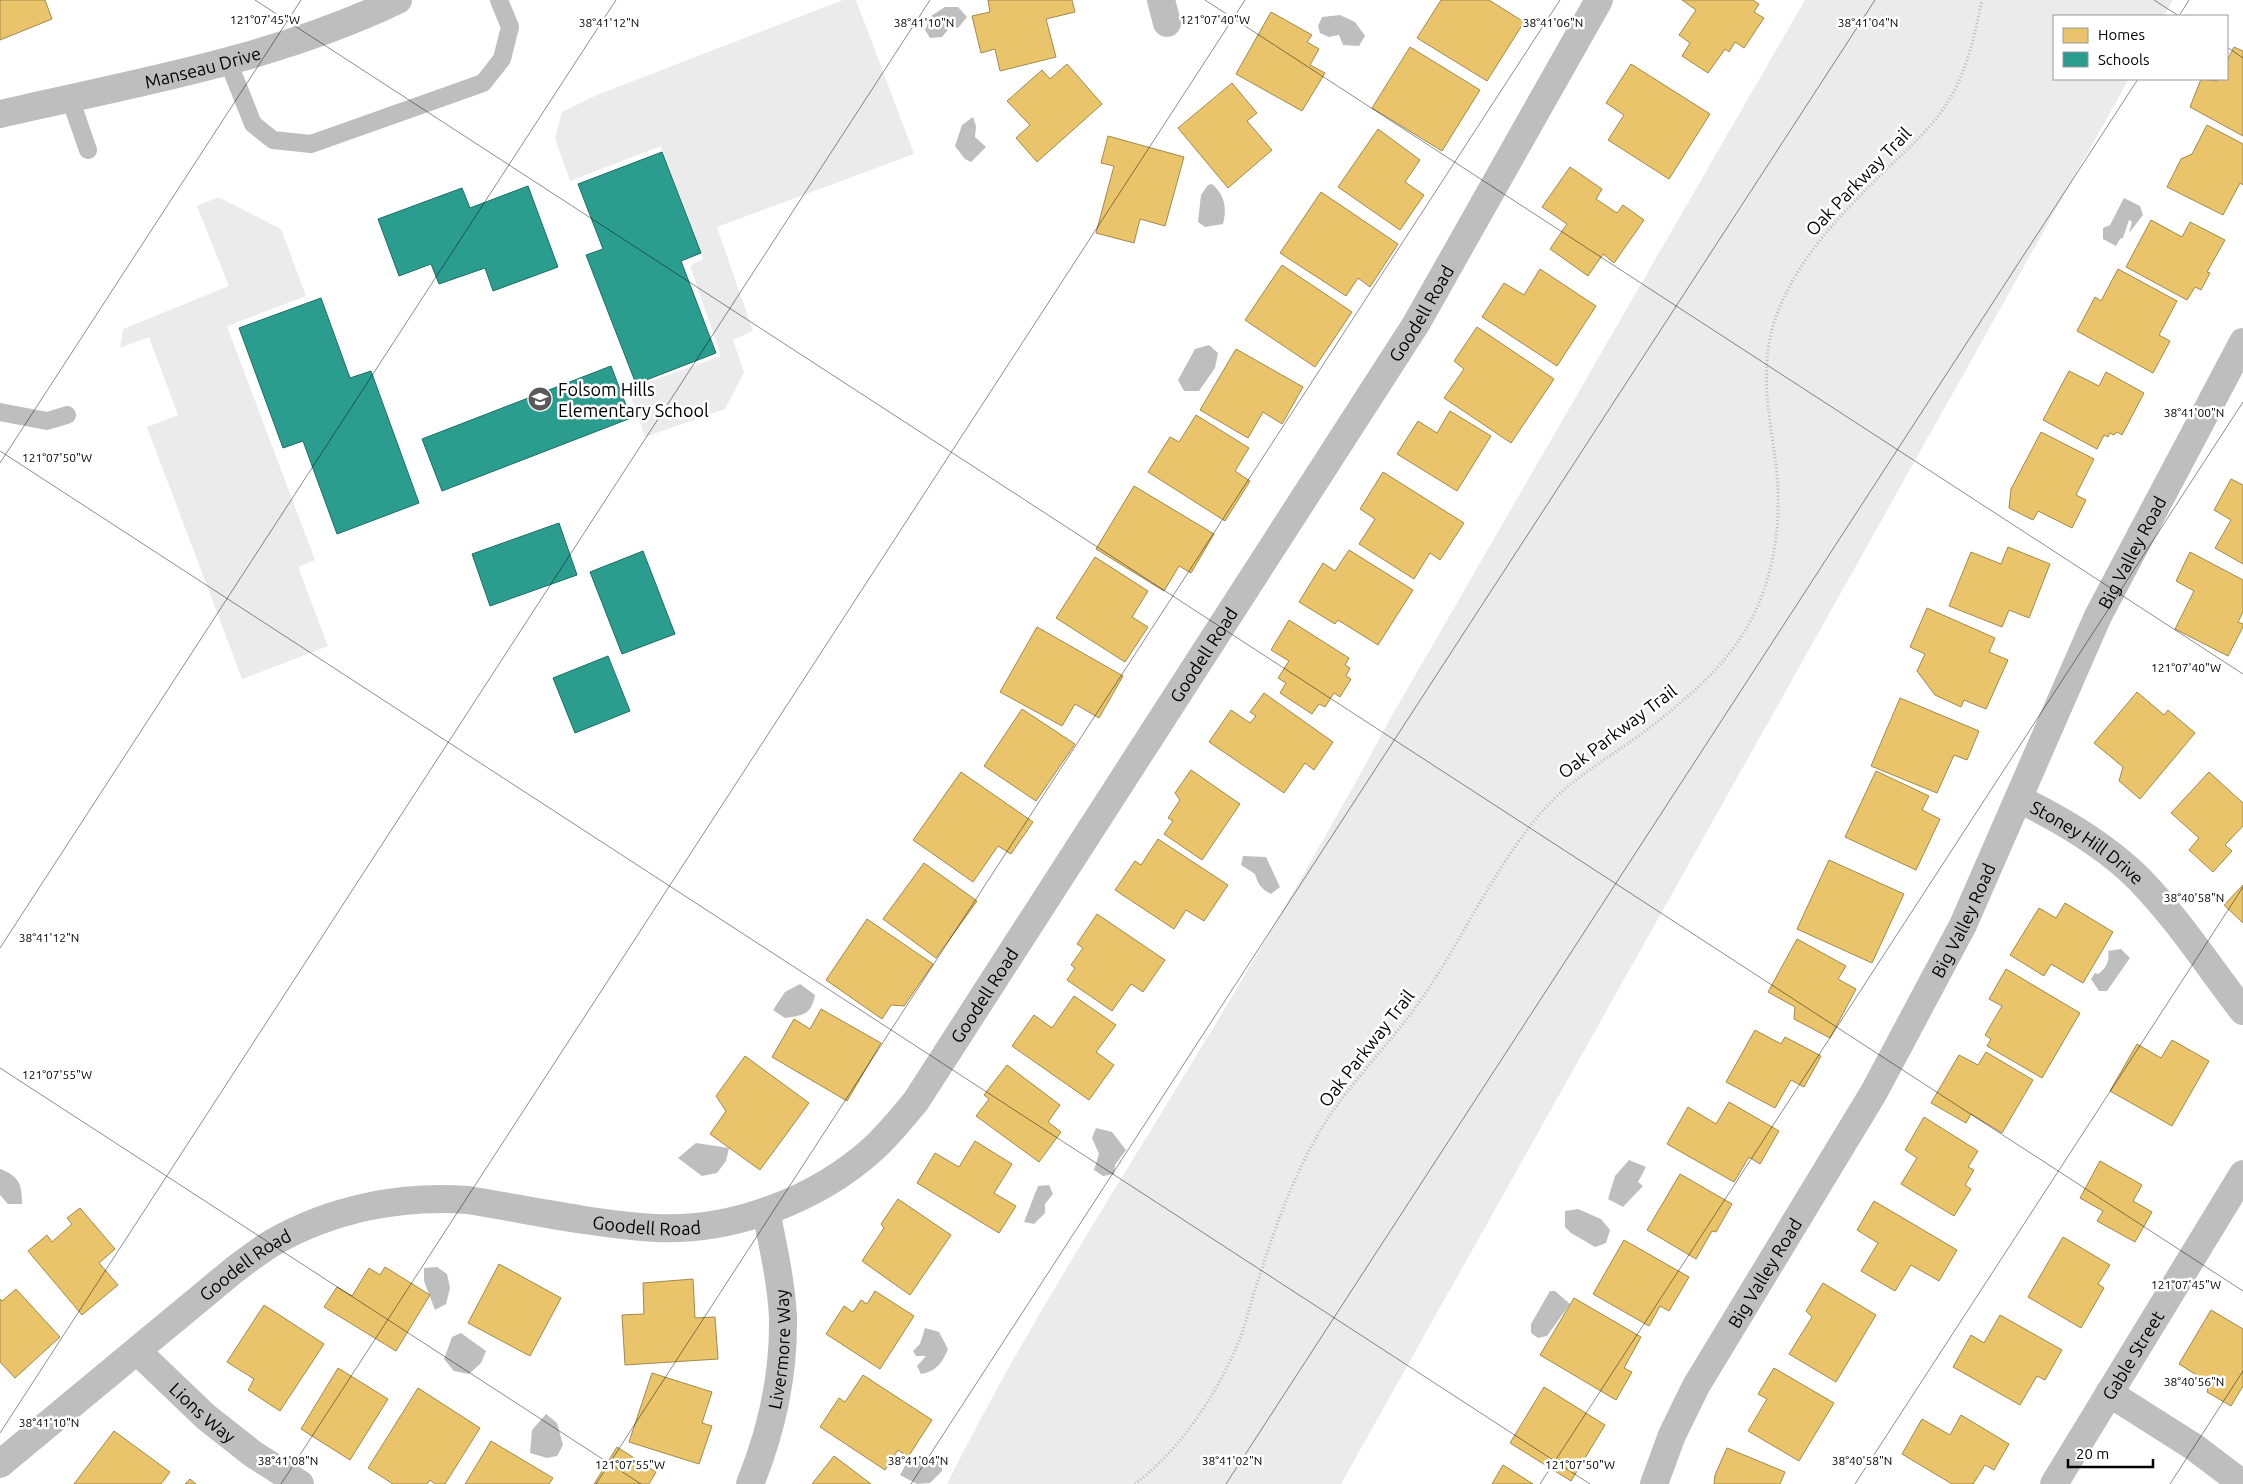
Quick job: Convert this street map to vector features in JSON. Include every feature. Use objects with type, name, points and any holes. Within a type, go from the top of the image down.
[{"type":"street","name":"Manseau Drive","points":[[0,114],[228,62],[303,40],[357,9],[398,0]]},
{"type":"street","name":"Goodell Road","points":[[0,1464],[234,1270],[271,1244],[312,1224],[355,1209],[400,1200],[446,1198],[656,1228],[700,1226],[743,1218],[799,1198],[838,1176],[872,1150],[916,1101],[1416,324],[1599,0]]},
{"type":"street","name":"Big Valley Road","points":[[1654,1484],[1672,1435],[1696,1386],[1874,1092],[1963,924],[2098,616],[2243,342]]},
{"type":"street","name":"Stoney Hill Drive","points":[[2018,799],[2053,816],[2090,838],[2137,878],[2165,908],[2243,1011]]},
{"type":"street","name":"Gable Street","points":[[2054,1484],[2243,1174]]},
{"type":"street","name":"Livermore Way","points":[[750,1484],[763,1454],[780,1376],[782,1316],[779,1277],[766,1211]]},
{"type":"street","name":"Lions Way","points":[[136,1351],[206,1417],[253,1454],[300,1484]]},
{"type":"street","points":[[2109,1393],[2194,1448],[2243,1484]]},
{"type":"lane","points":[[228,62],[253,124],[273,140],[311,144],[483,83],[502,59],[510,27],[499,0]]},
{"type":"lane","points":[[70,98],[88,150]]},
{"type":"lane","points":[[0,412],[46,421],[67,415]]},
{"type":"path","name":"Oak Parkway Trail","points":[[1135,1484],[1148,1474],[1173,1448],[1201,1410],[1221,1378],[1240,1339],[1280,1216],[1309,1149],[1342,1098],[1422,998],[1490,887],[1543,810],[1583,772],[1639,735],[1720,666],[1752,619],[1772,563],[1778,524],[1776,468],[1766,366],[1771,331],[1778,309],[1804,259],[1822,234],[1917,141],[1952,95],[1971,50],[1982,0]]},
{"type":"shaded area","points":[[843,0],[856,0],[914,154],[717,227],[753,331],[733,340],[744,372],[725,409],[645,437],[628,389],[721,356],[690,266],[703,259],[661,146],[570,181],[555,138],[562,112],[597,95]]},
{"type":"shaded area","points":[[1805,0],[2173,0],[2165,15],[2053,15],[2053,80],[2128,80],[1341,1484],[947,1484],[975,1429],[1035,1322],[1272,929],[1394,712]]},
{"type":"shaded area","points":[[945,7],[958,7],[967,17],[958,28],[951,26],[942,37],[930,38],[925,30],[931,16]]},
{"type":"shaded area","points":[[1340,15],[1355,22],[1365,36],[1359,46],[1343,45],[1339,35],[1329,37],[1320,33],[1318,26],[1322,17]]},
{"type":"shaded area","points":[[973,117],[976,126],[975,137],[986,147],[971,162],[965,159],[955,146],[962,125]]},
{"type":"shaded area","points":[[1212,184],[1220,193],[1224,202],[1224,218],[1223,224],[1205,227],[1198,222],[1201,195],[1208,185]]},
{"type":"shaded area","points":[[218,197],[281,229],[306,296],[227,326],[315,560],[298,567],[328,646],[242,679],[147,427],[178,415],[149,337],[120,348],[123,329],[229,286],[197,206]]},
{"type":"shaded area","points":[[2124,198],[2140,206],[2143,215],[2129,233],[2132,222],[2129,220],[2123,238],[2120,239],[2116,246],[2103,239],[2103,228],[2110,225]]},
{"type":"shaded area","points":[[1209,345],[1218,353],[1215,368],[1199,391],[1184,391],[1178,380],[1195,349]]},
{"type":"shaded area","points":[[1243,856],[1266,857],[1280,887],[1271,894],[1262,888],[1255,874],[1241,865]]},
{"type":"shaded area","points":[[2121,949],[2130,958],[2107,991],[2099,991],[2091,979],[2095,973],[2098,974],[2105,967],[2108,961],[2108,951]]},
{"type":"shaded area","points":[[800,984],[815,995],[811,1007],[806,1013],[785,1018],[773,1010],[785,992]]},
{"type":"shaded area","points":[[1096,1128],[1112,1132],[1126,1150],[1115,1165],[1114,1174],[1103,1176],[1094,1170],[1099,1154],[1092,1138]]},
{"type":"shaded area","points":[[696,1143],[729,1148],[726,1161],[717,1173],[702,1176],[678,1158]]},
{"type":"shaded area","points":[[1629,1160],[1646,1167],[1638,1182],[1643,1186],[1623,1207],[1608,1199],[1615,1176]]},
{"type":"shaded area","points":[[0,1169],[11,1175],[18,1182],[22,1204],[8,1204],[0,1195]]},
{"type":"shaded area","points":[[1049,1185],[1053,1194],[1045,1204],[1045,1213],[1034,1224],[1024,1222],[1038,1186]]},
{"type":"shaded area","points":[[1578,1209],[1601,1219],[1610,1230],[1606,1243],[1595,1247],[1571,1233],[1565,1227],[1565,1211]]},
{"type":"shaded area","points":[[437,1267],[447,1274],[450,1288],[446,1304],[435,1310],[424,1281],[424,1268]]},
{"type":"shaded area","points":[[1550,1291],[1555,1291],[1570,1304],[1547,1336],[1538,1338],[1531,1333],[1531,1324]]},
{"type":"shaded area","points":[[925,1328],[939,1332],[948,1349],[938,1366],[931,1371],[921,1374],[917,1366],[926,1356],[916,1356],[913,1351],[920,1344]]},
{"type":"shaded area","points":[[461,1333],[486,1351],[481,1363],[469,1374],[454,1371],[444,1359],[452,1337]]},
{"type":"shaded area","points":[[546,1414],[557,1423],[563,1445],[557,1456],[547,1458],[530,1453],[532,1430]]},
{"type":"shaded area","points":[[933,1458],[942,1460],[942,1471],[930,1483],[917,1484],[900,1475],[906,1464]]},
{"type":"building: Homes","points":[[0,0],[45,0],[52,19],[0,40]]},
{"type":"building: Homes","points":[[988,0],[1072,0],[1075,12],[1046,19],[1056,57],[1000,71],[995,49],[981,53],[972,16],[990,12]]},
{"type":"building: Homes","points":[[1441,0],[1489,0],[1524,22],[1487,81],[1417,38]]},
{"type":"building: Homes","points":[[1682,0],[1753,0],[1759,4],[1754,12],[1764,18],[1744,48],[1735,42],[1729,52],[1725,49],[1708,73],[1682,56],[1690,43],[1679,35],[1696,10]]},
{"type":"building: Homes","points":[[1271,12],[1312,35],[1307,42],[1319,49],[1310,65],[1325,73],[1302,111],[1236,74]]},
{"type":"building: Homes","points":[[1410,47],[1480,90],[1442,151],[1372,108]]},
{"type":"building: Homes","points":[[2234,47],[2243,51],[2243,136],[2190,107],[2201,80],[2228,80],[2228,59]]},
{"type":"building: Homes","points":[[1067,64],[1102,104],[1037,162],[1016,138],[1030,125],[1007,101],[1042,70],[1050,79]]},
{"type":"building: Homes","points":[[1631,64],[1710,114],[1669,179],[1608,140],[1624,115],[1606,103]]},
{"type":"building: Homes","points":[[1232,83],[1257,113],[1247,121],[1272,150],[1228,188],[1178,128]]},
{"type":"building: Homes","points":[[2207,125],[2243,144],[2243,185],[2240,183],[2223,215],[2167,187],[2181,159],[2192,154]]},
{"type":"building: Homes","points":[[1378,129],[1420,160],[1405,182],[1424,195],[1400,230],[1338,187]]},
{"type":"building: Homes","points":[[1108,136],[1184,157],[1165,226],[1140,219],[1134,243],[1096,233],[1114,166],[1101,163]]},
{"type":"building: Homes","points":[[1570,167],[1602,189],[1596,199],[1617,213],[1623,205],[1644,220],[1614,263],[1603,254],[1588,276],[1550,249],[1567,224],[1542,207]]},
{"type":"building: Homes","points":[[1321,192],[1398,244],[1370,287],[1358,278],[1346,296],[1280,253]]},
{"type":"building: Homes","points":[[2151,220],[2182,237],[2190,222],[2225,240],[2207,272],[2210,273],[2201,290],[2195,287],[2187,300],[2126,267]]},
{"type":"building: Homes","points":[[1282,265],[1352,312],[1315,367],[1245,320]]},
{"type":"building: Homes","points":[[1540,269],[1596,306],[1557,366],[1482,317],[1504,283],[1524,295]]},
{"type":"building: Homes","points":[[2118,269],[2177,301],[2159,335],[2170,341],[2153,373],[2077,331],[2095,297],[2101,301]]},
{"type":"building: Homes","points":[[1477,327],[1554,379],[1511,443],[1444,398],[1464,369],[1454,361]]},
{"type":"building: Homes","points":[[1236,349],[1303,387],[1282,424],[1263,412],[1248,438],[1200,410]]},
{"type":"building: Homes","points":[[2069,371],[2099,386],[2106,372],[2144,393],[2122,435],[2117,432],[2114,435],[2110,433],[2108,437],[2104,435],[2097,449],[2043,420]]},
{"type":"building: Homes","points":[[1450,411],[1491,436],[1457,491],[1397,454],[1418,421],[1437,433]]},
{"type":"building: Homes","points":[[1196,415],[1249,448],[1235,471],[1250,481],[1225,521],[1148,472],[1170,437],[1179,442]]},
{"type":"building: Homes","points":[[2041,432],[2094,459],[2076,495],[2086,500],[2072,528],[2038,511],[2033,520],[2009,508],[2011,489]]},
{"type":"building: Homes","points":[[1383,472],[1464,523],[1440,560],[1430,553],[1414,579],[1359,544],[1375,519],[1360,509]]},
{"type":"building: Homes","points":[[2231,479],[2243,485],[2243,564],[2215,548],[2231,520],[2214,510]]},
{"type":"building: Homes","points":[[1134,486],[1214,534],[1191,573],[1179,566],[1164,591],[1096,549]]},
{"type":"building: Homes","points":[[2008,547],[2050,564],[2029,618],[2009,610],[2002,627],[1949,606],[1971,552],[2001,564]]},
{"type":"building: Homes","points":[[1349,550],[1413,590],[1378,645],[1338,620],[1335,624],[1299,602],[1323,563],[1335,571]]},
{"type":"building: Homes","points":[[2190,552],[2243,580],[2243,612],[2238,622],[2243,624],[2243,627],[2228,656],[2175,629],[2194,591],[2176,581]]},
{"type":"building: Homes","points":[[1095,557],[1148,591],[1132,617],[1148,627],[1125,662],[1056,618]]},
{"type":"building: Homes","points":[[1927,608],[1995,638],[1989,652],[2008,660],[1986,709],[1964,700],[1961,707],[1935,695],[1917,671],[1925,654],[1910,647]]},
{"type":"building: Homes","points":[[1289,620],[1349,658],[1345,665],[1350,668],[1346,676],[1351,679],[1340,697],[1334,693],[1325,707],[1319,704],[1312,714],[1280,693],[1286,683],[1278,678],[1289,661],[1271,650]]},
{"type":"building: Homes","points":[[1037,627],[1123,676],[1099,718],[1075,704],[1062,726],[1000,692]]},
{"type":"building: Homes","points":[[2137,692],[2164,715],[2168,710],[2195,733],[2140,799],[2119,781],[2123,767],[2094,743]]},
{"type":"building: Homes","points":[[1264,693],[1333,742],[1314,770],[1305,763],[1284,793],[1209,742],[1231,710],[1250,723],[1256,716],[1250,712]]},
{"type":"building: Homes","points":[[1900,698],[1979,731],[1967,760],[1954,755],[1937,793],[1871,766]]},
{"type":"building: Homes","points":[[1022,709],[1075,744],[1036,801],[984,766]]},
{"type":"building: Homes","points":[[1191,770],[1240,804],[1202,860],[1164,834],[1173,821],[1168,818],[1180,800],[1175,793]]},
{"type":"building: Homes","points":[[1876,771],[1929,796],[1922,810],[1940,819],[1916,870],[1845,837]]},
{"type":"building: Homes","points":[[961,772],[1033,822],[1011,854],[998,846],[973,882],[913,840]]},
{"type":"building: Homes","points":[[2209,772],[2243,803],[2243,826],[2225,845],[2232,851],[2213,872],[2189,850],[2199,838],[2171,813]]},
{"type":"building: Homes","points":[[1158,839],[1228,885],[1204,921],[1186,910],[1174,929],[1115,890],[1135,861],[1141,865]]},
{"type":"building: Homes","points":[[1829,860],[1904,894],[1872,963],[1797,929]]},
{"type":"building: Homes","points":[[924,863],[977,901],[936,958],[883,919]]},
{"type":"building: Homes","points":[[2243,885],[2243,923],[2224,905]]},
{"type":"building: Homes","points":[[2065,903],[2113,932],[2083,983],[2051,964],[2044,976],[2010,955],[2039,908],[2056,918]]},
{"type":"building: Homes","points":[[1097,914],[1165,960],[1143,992],[1131,984],[1112,1011],[1067,980],[1075,968],[1071,965],[1083,948],[1077,944]]},
{"type":"building: Homes","points":[[867,919],[933,964],[904,1006],[891,1005],[882,1019],[826,980]]},
{"type":"building: Homes","points":[[1797,939],[1846,966],[1838,979],[1856,989],[1830,1038],[1794,1019],[1795,1007],[1768,992]]},
{"type":"building: Homes","points":[[2006,969],[2080,1013],[2042,1078],[1987,1046],[1991,1039],[1985,1035],[2002,1006],[1989,999]]},
{"type":"building: Homes","points":[[1074,996],[1116,1025],[1096,1052],[1114,1065],[1089,1100],[1012,1046],[1034,1015],[1052,1028]]},
{"type":"building: Homes","points":[[821,1009],[881,1043],[847,1101],[772,1057],[794,1019],[810,1029]]},
{"type":"building: Homes","points":[[1755,1030],[1781,1044],[1785,1037],[1821,1056],[1804,1087],[1791,1080],[1775,1108],[1726,1082]]},
{"type":"building: Homes","points":[[2172,1040],[2209,1061],[2172,1126],[2110,1091],[2137,1044],[2161,1058]]},
{"type":"building: Homes","points":[[1986,1052],[2033,1080],[2002,1133],[1971,1114],[1966,1123],[1931,1103],[1959,1055],[1978,1065]]},
{"type":"building: Homes","points":[[745,1056],[809,1103],[760,1170],[710,1134],[726,1111],[716,1096]]},
{"type":"building: Homes","points":[[1007,1065],[1060,1105],[1048,1122],[1061,1132],[1039,1162],[976,1116],[989,1099],[984,1095]]},
{"type":"building: Homes","points":[[1729,1102],[1779,1131],[1760,1164],[1749,1157],[1734,1182],[1667,1144],[1688,1107],[1716,1124]]},
{"type":"building: Homes","points":[[1924,1117],[1978,1151],[1968,1167],[1974,1170],[1965,1185],[1971,1189],[1954,1216],[1901,1184],[1917,1158],[1905,1150]]},
{"type":"building: Homes","points":[[975,1141],[1012,1164],[994,1193],[1016,1206],[999,1233],[917,1183],[935,1153],[959,1167]]},
{"type":"building: Homes","points":[[2100,1161],[2142,1185],[2133,1201],[2152,1212],[2135,1242],[2097,1221],[2103,1211],[2080,1198]]},
{"type":"building: Homes","points":[[1680,1174],[1732,1204],[1716,1232],[1712,1231],[1696,1259],[1647,1230]]},
{"type":"building: Homes","points":[[898,1199],[951,1235],[910,1295],[862,1261],[884,1228],[881,1224]]},
{"type":"building: Homes","points":[[1874,1201],[1957,1250],[1939,1281],[1911,1265],[1895,1291],[1861,1271],[1878,1243],[1857,1230]]},
{"type":"building: Homes","points":[[80,1208],[115,1249],[99,1263],[118,1285],[82,1315],[28,1251],[47,1235],[52,1242],[72,1224],[67,1218]]},
{"type":"building: Homes","points":[[2063,1237],[2110,1265],[2098,1284],[2104,1288],[2081,1328],[2028,1297]]},
{"type":"building: Homes","points":[[1624,1240],[1689,1277],[1669,1311],[1660,1306],[1649,1326],[1593,1294]]},
{"type":"building: Homes","points":[[499,1264],[561,1298],[530,1356],[468,1323]]},
{"type":"building: Homes","points":[[385,1267],[430,1295],[396,1351],[324,1307],[337,1287],[352,1296],[369,1268],[380,1275]]},
{"type":"building: Homes","points":[[693,1279],[695,1318],[715,1317],[718,1359],[625,1365],[622,1315],[644,1314],[643,1283]]},
{"type":"building: Homes","points":[[1823,1283],[1876,1315],[1836,1382],[1789,1354],[1812,1317],[1806,1311]]},
{"type":"building: Homes","points":[[16,1289],[60,1337],[15,1378],[0,1362],[0,1299],[2,1301]]},
{"type":"building: Homes","points":[[875,1291],[914,1316],[880,1369],[826,1334],[844,1306],[853,1312],[861,1300],[867,1304]]},
{"type":"building: Homes","points":[[1574,1298],[1641,1337],[1624,1368],[1632,1372],[1616,1400],[1540,1355]]},
{"type":"building: Homes","points":[[264,1305],[324,1344],[280,1411],[248,1390],[254,1379],[227,1362]]},
{"type":"building: Homes","points":[[2211,1310],[2243,1329],[2243,1386],[2231,1406],[2207,1392],[2209,1383],[2179,1364]]},
{"type":"building: Homes","points":[[2000,1315],[2062,1350],[2045,1380],[2037,1376],[2020,1405],[1953,1367],[1971,1335],[1984,1343]]},
{"type":"building: Homes","points":[[338,1368],[388,1399],[350,1460],[301,1429]]},
{"type":"building: Homes","points":[[1774,1368],[1834,1403],[1799,1461],[1748,1431],[1767,1399],[1758,1394]]},
{"type":"building: Homes","points":[[652,1373],[712,1392],[702,1423],[712,1426],[699,1464],[629,1442]]},
{"type":"building: Homes","points":[[863,1375],[932,1420],[908,1457],[898,1450],[885,1470],[820,1427],[839,1398],[845,1402]]},
{"type":"building: Homes","points":[[1544,1387],[1605,1425],[1571,1481],[1510,1443]]},
{"type":"building: Homes","points":[[418,1388],[480,1428],[445,1484],[435,1484],[430,1480],[427,1484],[393,1484],[368,1468]]},
{"type":"building: Homes","points":[[1961,1415],[2009,1444],[1994,1470],[1985,1465],[1973,1484],[1952,1484],[1902,1454],[1922,1419],[1950,1435]]},
{"type":"building: Homes","points":[[114,1431],[170,1472],[161,1484],[74,1484]]},
{"type":"building: Homes","points":[[491,1441],[553,1478],[549,1484],[465,1484]]},
{"type":"building: Homes","points":[[617,1447],[656,1472],[649,1484],[594,1484]]},
{"type":"building: Homes","points":[[1727,1448],[1785,1472],[1780,1484],[1714,1484],[1715,1475]]},
{"type":"building: Homes","points":[[834,1456],[871,1484],[812,1484]]},
{"type":"building: Homes","points":[[1503,1465],[1533,1484],[1492,1484]]},
{"type":"building: Homes","points":[[190,1479],[196,1484],[185,1484]]},
{"type":"building: Schools","points":[[662,152],[701,253],[681,261],[716,353],[636,384],[586,255],[603,249],[578,184]]},
{"type":"building: Schools","points":[[528,186],[558,267],[493,291],[485,268],[439,284],[431,264],[399,276],[378,219],[462,188],[470,208]]},
{"type":"building: Schools","points":[[321,298],[350,378],[371,371],[419,503],[337,534],[303,441],[283,448],[239,328]]},
{"type":"building: Schools","points":[[611,366],[631,418],[442,491],[422,439]]},
{"type":"building: Schools","points":[[559,523],[577,575],[490,606],[472,554]]},
{"type":"building: Schools","points":[[643,551],[675,634],[622,654],[590,572]]},
{"type":"building: Schools","points":[[608,656],[630,711],[575,733],[553,678]]},
{"type":"place","name":"Folsom Hills Elementary School","points":[[540,399]]}]
